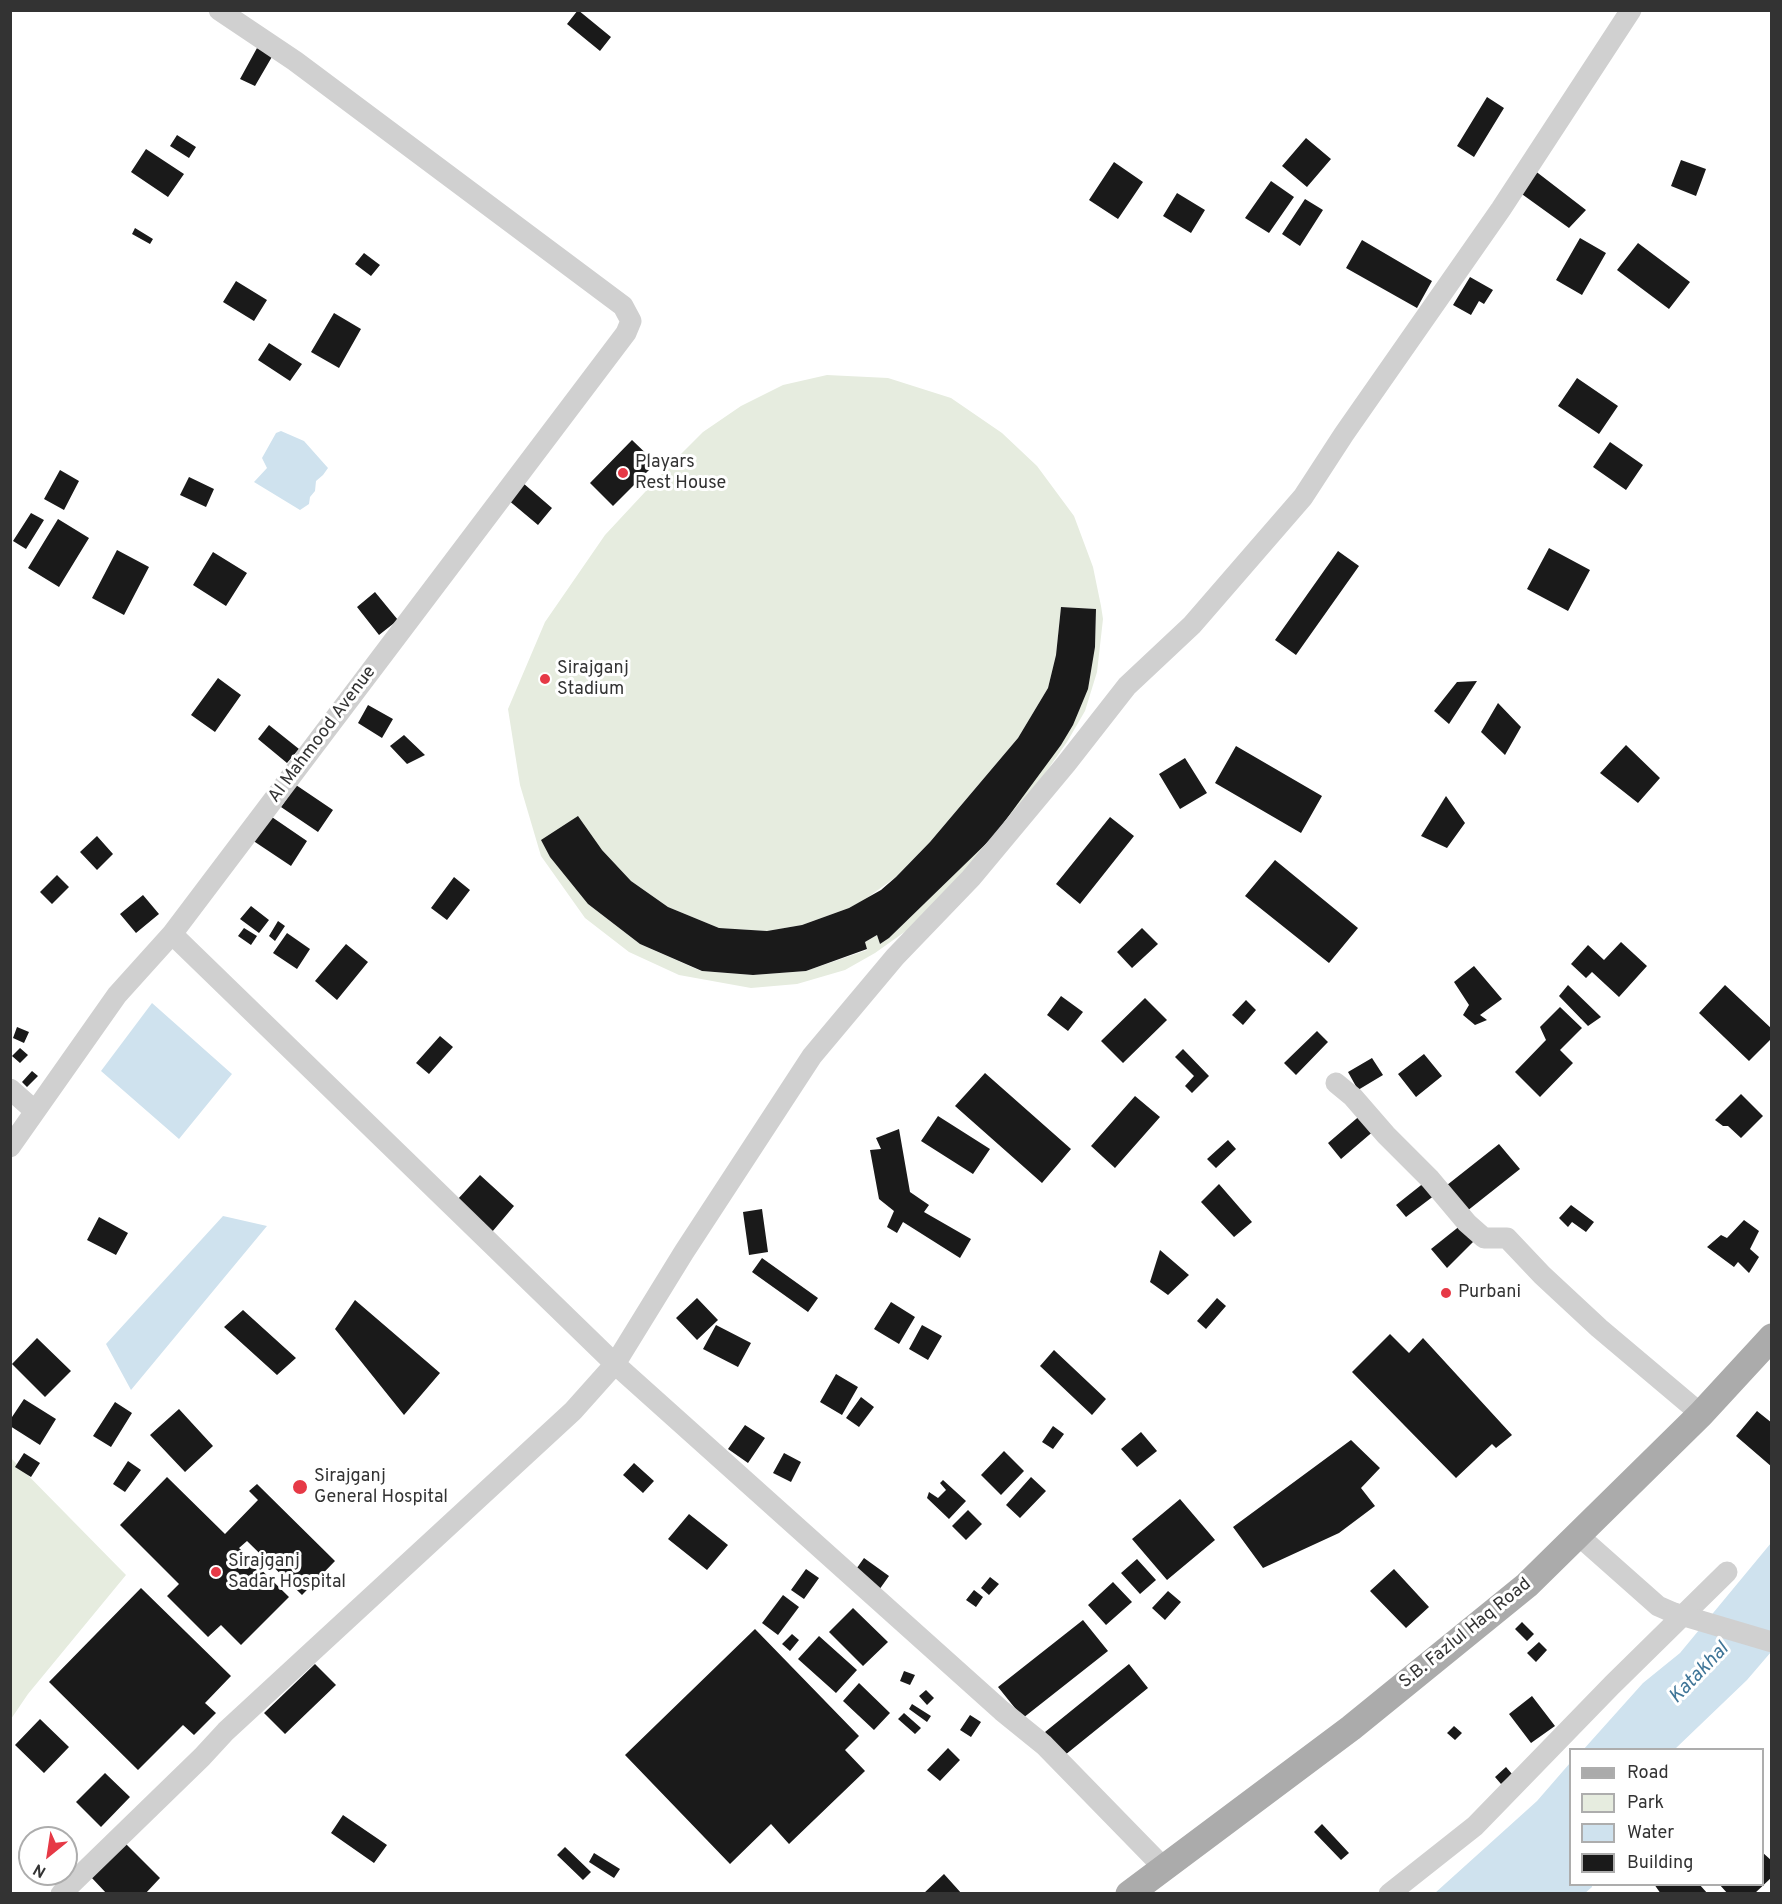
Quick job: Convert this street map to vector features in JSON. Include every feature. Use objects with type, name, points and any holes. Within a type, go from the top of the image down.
[{"type":"main road","name":"S.B. Fazlul Haq Road","points":[[1129,1893],[1351,1728],[1527,1585],[1701,1414],[1772,1337]]},
{"type":"street","name":"Al Mahmood Avenue","points":[[10,1147],[117,995],[172,934],[626,333],[630,321],[623,306],[295,61],[219,10]]},
{"type":"street","points":[[61,1893],[226,1731],[573,1411],[615,1364],[684,1252],[812,1056],[895,957],[971,878],[1066,764],[1127,686],[1192,625],[1303,497],[1344,434],[1501,209],[1631,10]]},
{"type":"street","points":[[172,934],[615,1364],[1002,1711],[1044,1745],[1164,1868]]},
{"type":"street","points":[[1336,1083],[1364,1109],[1386,1135],[1430,1179],[1467,1223],[1484,1238],[1507,1238],[1542,1275],[1599,1328],[1701,1414]]},
{"type":"street","points":[[10,1089],[35,1111]]},
{"type":"street","points":[[1579,1536],[1658,1606],[1674,1613],[1772,1642]]},
{"type":"street","points":[[1389,1893],[1475,1826],[1612,1684],[1727,1572]]},
{"type":"green space","points":[[827,375],[888,378],[951,398],[1002,433],[1037,466],[1074,516],[1093,567],[1103,619],[1097,672],[1085,711],[1046,772],[984,854],[913,926],[875,953],[845,970],[797,984],[751,988],[679,975],[629,952],[585,918],[541,856],[520,785],[508,709],[545,622],[605,535],[703,432],[741,406],[783,385]],"holes":[[[1061,607],[1096,609],[1095,647],[994,836],[889,938],[880,944],[877,935],[865,942],[867,950],[806,971],[753,975],[701,971],[640,944],[588,904],[602,850],[631,881],[668,907],[719,928],[767,931],[802,925],[849,908],[864,900],[896,877],[930,842],[1018,738],[1048,688],[1056,655]]]},
{"type":"green space","points":[[11,1458],[126,1575],[28,1694],[11,1719]]},
{"type":"water","points":[[281,431],[304,441],[328,468],[316,481],[315,491],[310,497],[309,504],[300,510],[254,482],[267,468],[262,458],[276,433]]},
{"type":"water","points":[[152,1003],[232,1074],[179,1139],[101,1071]]},
{"type":"water","points":[[223,1216],[267,1226],[131,1390],[106,1344]]},
{"type":"water","name":"Katakhal","points":[[1771,1543],[1771,1652],[1747,1680],[1676,1748],[1585,1748],[1643,1683],[1680,1653]]},
{"type":"water","points":[[1569,1764],[1569,1886],[1592,1887],[1584,1894],[1435,1893],[1537,1801]]},
{"type":"building","points":[[578,10],[611,37],[600,51],[567,24]]},
{"type":"building","points":[[257,48],[273,55],[255,86],[240,79]]},
{"type":"building","points":[[1487,97],[1504,108],[1474,157],[1457,146]]},
{"type":"building","points":[[177,135],[196,147],[189,158],[170,146]]},
{"type":"building","points":[[1306,138],[1331,159],[1307,187],[1282,166]]},
{"type":"building","points":[[146,149],[184,174],[168,197],[131,172]]},
{"type":"building","points":[[1681,160],[1706,169],[1696,196],[1671,186]]},
{"type":"building","points":[[1114,162],[1143,182],[1118,219],[1089,200]]},
{"type":"building","points":[[1534,170],[1586,210],[1569,228],[1519,192]]},
{"type":"building","points":[[1271,181],[1294,197],[1269,233],[1245,218]]},
{"type":"building","points":[[1177,193],[1205,210],[1191,233],[1163,216]]},
{"type":"building","points":[[1305,199],[1323,210],[1300,246],[1282,234]]},
{"type":"building","points":[[135,228],[153,239],[150,244],[132,234]]},
{"type":"building","points":[[1580,238],[1606,253],[1582,295],[1556,280]]},
{"type":"building","points":[[1362,240],[1432,281],[1417,308],[1346,268]]},
{"type":"building","points":[[1638,243],[1690,282],[1669,309],[1617,270]]},
{"type":"building","points":[[364,253],[380,265],[371,276],[355,264]]},
{"type":"building","points":[[1470,277],[1493,290],[1484,304],[1479,301],[1471,315],[1453,305]]},
{"type":"building","points":[[236,281],[267,300],[254,321],[223,302]]},
{"type":"building","points":[[334,313],[361,329],[339,368],[311,352]]},
{"type":"building","points":[[269,343],[302,364],[290,381],[258,360]]},
{"type":"building","points":[[1577,378],[1618,406],[1599,434],[1558,406]]},
{"type":"building","name":"Playars Rest House","points":[[632,440],[656,463],[613,506],[590,483]]},
{"type":"building","points":[[1610,442],[1643,465],[1626,490],[1593,467]]},
{"type":"building","points":[[60,470],[79,481],[64,510],[44,499]]},
{"type":"building","points":[[189,477],[214,489],[206,507],[180,495]]},
{"type":"building","points":[[516,477],[552,508],[538,525],[501,494]]},
{"type":"building","points":[[31,513],[44,520],[26,549],[13,541]]},
{"type":"building","points":[[58,519],[89,538],[59,587],[28,568]]},
{"type":"building","points":[[1549,548],[1590,570],[1568,611],[1527,589]]},
{"type":"building","points":[[117,550],[149,567],[124,615],[92,598]]},
{"type":"building","points":[[1338,551],[1359,566],[1296,655],[1275,640]]},
{"type":"building","points":[[213,552],[247,573],[226,606],[193,585]]},
{"type":"building","points":[[375,592],[398,620],[379,635],[357,607]]},
{"type":"building","points":[[1061,607],[1096,609],[1095,647],[1088,689],[1073,725],[1061,745],[994,836],[889,938],[880,944],[877,935],[865,942],[867,949],[806,971],[753,975],[702,971],[640,944],[588,904],[550,857],[541,840],[578,816],[602,850],[631,881],[668,907],[719,928],[767,931],[802,925],[849,908],[881,890],[896,877],[930,842],[1018,738],[1048,688],[1056,655]]},
{"type":"building","points":[[218,678],[241,695],[215,732],[191,715]]},
{"type":"building","points":[[1477,681],[1449,724],[1434,711],[1457,682]]},
{"type":"building","points":[[1498,703],[1521,727],[1505,755],[1481,732]]},
{"type":"building","points":[[368,705],[393,719],[382,738],[358,723]]},
{"type":"building","points":[[269,725],[299,749],[287,763],[258,739]]},
{"type":"building","points":[[404,735],[425,755],[407,764],[390,746]]},
{"type":"building","points":[[1626,745],[1660,778],[1638,803],[1600,773]]},
{"type":"building","points":[[1236,746],[1322,796],[1301,833],[1215,783]]},
{"type":"building","points":[[1185,758],[1207,793],[1180,809],[1159,774]]},
{"type":"building","points":[[296,785],[333,810],[318,832],[281,807]]},
{"type":"building","points":[[1446,796],[1465,823],[1447,848],[1421,836]]},
{"type":"building","points":[[266,813],[307,841],[291,866],[249,838]]},
{"type":"building","points":[[1110,817],[1134,836],[1080,904],[1056,884]]},
{"type":"building","points":[[97,836],[113,854],[97,870],[80,852]]},
{"type":"building","points":[[1275,860],[1358,928],[1329,963],[1245,896]]},
{"type":"building","points":[[57,875],[69,887],[52,904],[40,892]]},
{"type":"building","points":[[454,877],[470,890],[447,920],[431,908]]},
{"type":"building","points":[[143,895],[159,914],[136,933],[120,914]]},
{"type":"building","points":[[251,906],[269,920],[259,933],[240,919]]},
{"type":"building","points":[[278,921],[285,926],[275,941],[269,936]]},
{"type":"building","points":[[244,928],[257,936],[251,945],[238,936]]},
{"type":"building","points":[[1142,928],[1158,944],[1132,968],[1117,952]]},
{"type":"building","points":[[287,933],[310,949],[297,969],[273,953]]},
{"type":"building","points":[[1621,942],[1647,966],[1619,997],[1592,972],[1586,978],[1571,964],[1588,945],[1604,960]]},
{"type":"building","points":[[346,944],[368,962],[337,1000],[315,981]]},
{"type":"building","points":[[1474,966],[1502,999],[1480,1015],[1487,1020],[1475,1025],[1463,1015],[1469,1005],[1454,982]]},
{"type":"building","points":[[1568,985],[1601,1017],[1588,1026],[1559,996]]},
{"type":"building","points":[[1725,985],[1772,1029],[1772,1038],[1749,1061],[1699,1013]]},
{"type":"building","points":[[1061,996],[1083,1012],[1068,1031],[1047,1015]]},
{"type":"building","points":[[1145,998],[1167,1020],[1123,1063],[1101,1041]]},
{"type":"building","points":[[1246,1000],[1256,1010],[1243,1025],[1232,1015]]},
{"type":"building","points":[[1560,1007],[1582,1028],[1560,1050],[1573,1063],[1540,1097],[1515,1072],[1546,1040],[1540,1027]]},
{"type":"building","points":[[17,1027],[29,1032],[24,1043],[13,1038]]},
{"type":"building","points":[[1317,1031],[1328,1042],[1296,1075],[1284,1063]]},
{"type":"building","points":[[440,1036],[453,1047],[429,1074],[416,1063]]},
{"type":"building","points":[[20,1048],[28,1055],[20,1063],[12,1056]]},
{"type":"building","points":[[1183,1049],[1209,1076],[1192,1093],[1185,1086],[1194,1076],[1175,1057]]},
{"type":"building","points":[[1424,1054],[1442,1076],[1416,1097],[1398,1074]]},
{"type":"building","points":[[1372,1058],[1383,1075],[1358,1090],[1348,1072]]},
{"type":"building","points":[[32,1071],[38,1076],[27,1087],[22,1082]]},
{"type":"building","points":[[985,1073],[1071,1149],[1042,1183],[955,1106]]},
{"type":"building","points":[[1741,1094],[1763,1116],[1741,1138],[1728,1126],[1723,1126],[1715,1120]]},
{"type":"building","points":[[1135,1096],[1160,1117],[1115,1168],[1091,1146]]},
{"type":"building","points":[[1363,1113],[1376,1129],[1341,1159],[1328,1143]]},
{"type":"building","points":[[938,1116],[990,1149],[973,1174],[921,1141]]},
{"type":"building","points":[[899,1129],[910,1192],[929,1205],[924,1212],[971,1239],[960,1258],[903,1222],[897,1233],[887,1227],[894,1211],[879,1199],[870,1150],[881,1149],[876,1138]]},
{"type":"building","points":[[1228,1140],[1236,1149],[1216,1168],[1207,1159]]},
{"type":"building","points":[[1499,1144],[1520,1169],[1462,1215],[1442,1189]]},
{"type":"building","points":[[480,1175],[514,1206],[492,1232],[457,1200]]},
{"type":"building","points":[[1425,1182],[1435,1195],[1406,1217],[1396,1205]]},
{"type":"building","points":[[1219,1184],[1252,1222],[1234,1237],[1201,1202]]},
{"type":"building","points":[[1571,1205],[1594,1222],[1586,1232],[1572,1222],[1568,1227],[1559,1218]]},
{"type":"building","points":[[762,1209],[768,1252],[749,1255],[743,1212]]},
{"type":"building","points":[[99,1217],[128,1233],[116,1255],[87,1240]]},
{"type":"building","points":[[1744,1220],[1759,1231],[1750,1249],[1759,1257],[1749,1273],[1738,1262],[1734,1267],[1707,1247],[1721,1235],[1727,1238]]},
{"type":"building","points":[[1461,1225],[1477,1238],[1447,1268],[1431,1249]]},
{"type":"building","points":[[1160,1250],[1189,1275],[1168,1295],[1150,1282]]},
{"type":"building","points":[[762,1258],[818,1298],[808,1312],[752,1272]]},
{"type":"building","points":[[697,1298],[718,1320],[697,1340],[676,1318]]},
{"type":"building","points":[[1217,1298],[1226,1306],[1206,1329],[1197,1321]]},
{"type":"building","points":[[355,1300],[440,1373],[404,1415],[335,1329]]},
{"type":"building","points":[[891,1302],[915,1317],[899,1344],[874,1329]]},
{"type":"building","points":[[243,1310],[296,1358],[277,1375],[224,1327]]},
{"type":"building","points":[[716,1325],[751,1343],[738,1367],[703,1349]]},
{"type":"building","points":[[922,1325],[942,1336],[928,1360],[909,1349]]},
{"type":"building","points":[[1390,1334],[1409,1353],[1423,1338],[1512,1435],[1496,1448],[1492,1444],[1456,1478],[1352,1372]]},
{"type":"building","points":[[37,1338],[71,1371],[45,1397],[12,1364]]},
{"type":"building","points":[[1054,1350],[1106,1399],[1092,1415],[1040,1366]]},
{"type":"building","points":[[836,1374],[858,1387],[842,1415],[820,1402]]},
{"type":"building","points":[[861,1397],[874,1407],[859,1427],[846,1418]]},
{"type":"building","points":[[24,1399],[56,1419],[40,1445],[10,1426],[10,1420]]},
{"type":"building","points":[[115,1402],[132,1413],[111,1447],[93,1436]]},
{"type":"building","points":[[179,1409],[213,1446],[185,1472],[150,1435]]},
{"type":"building","points":[[1757,1411],[1772,1423],[1772,1467],[1736,1436]]},
{"type":"building","points":[[745,1425],[765,1438],[748,1463],[728,1449]]},
{"type":"building","points":[[1053,1426],[1064,1434],[1053,1449],[1042,1442]]},
{"type":"building","points":[[1141,1432],[1157,1451],[1137,1467],[1121,1449]]},
{"type":"building","points":[[1351,1440],[1380,1468],[1361,1488],[1375,1506],[1339,1533],[1263,1568],[1233,1527]]},
{"type":"building","points":[[1004,1451],[1024,1471],[1001,1495],[981,1475]]},
{"type":"building","points":[[24,1453],[40,1463],[31,1477],[15,1467]]},
{"type":"building","points":[[784,1453],[801,1462],[791,1482],[773,1473]]},
{"type":"building","points":[[128,1461],[141,1470],[125,1492],[113,1484]]},
{"type":"building","points":[[634,1463],[654,1481],[643,1493],[623,1475]]},
{"type":"building","name":"Sirajganj Sadar Hospital","points":[[167,1477],[225,1534],[258,1500],[249,1491],[257,1484],[335,1561],[302,1595],[247,1541],[239,1548],[289,1597],[241,1645],[221,1625],[208,1637],[167,1596],[179,1584],[120,1525]]},
{"type":"building","points":[[1031,1477],[1046,1491],[1020,1518],[1006,1505]]},
{"type":"building","points":[[943,1480],[966,1501],[949,1519],[927,1498],[929,1492],[938,1498],[946,1490],[940,1483]]},
{"type":"building","points":[[1180,1499],[1215,1540],[1167,1580],[1132,1539]]},
{"type":"building","points":[[968,1510],[982,1524],[966,1540],[952,1526]]},
{"type":"building","points":[[689,1514],[728,1545],[707,1570],[668,1539]]},
{"type":"building","points":[[864,1558],[889,1576],[879,1590],[854,1572]]},
{"type":"building","points":[[1137,1559],[1156,1580],[1140,1594],[1121,1573]]},
{"type":"building","points":[[806,1569],[819,1578],[804,1599],[791,1590]]},
{"type":"building","points":[[1394,1569],[1429,1607],[1406,1628],[1370,1591]]},
{"type":"building","points":[[990,1577],[999,1584],[989,1595],[981,1588]]},
{"type":"building","points":[[1113,1582],[1132,1602],[1106,1625],[1088,1605]]},
{"type":"building","points":[[141,1588],[231,1676],[205,1703],[216,1713],[194,1735],[183,1725],[138,1770],[49,1682]]},
{"type":"building","points":[[974,1590],[983,1597],[976,1607],[966,1600]]},
{"type":"building","points":[[1168,1591],[1181,1602],[1165,1620],[1152,1608]]},
{"type":"building","points":[[783,1595],[799,1607],[778,1635],[762,1623]]},
{"type":"building","points":[[853,1608],[888,1642],[863,1666],[829,1632]]},
{"type":"building","points":[[1083,1620],[1108,1651],[1023,1718],[998,1687]]},
{"type":"building","points":[[1522,1622],[1534,1634],[1527,1641],[1515,1629]]},
{"type":"building","points":[[755,1629],[859,1736],[845,1750],[865,1771],[789,1844],[771,1824],[730,1864],[625,1755]]},
{"type":"building","points":[[792,1634],[799,1640],[790,1651],[782,1644]]},
{"type":"building","points":[[819,1636],[857,1670],[836,1693],[798,1659]]},
{"type":"building","points":[[1539,1642],[1547,1650],[1536,1662],[1527,1653]]},
{"type":"building","points":[[315,1664],[336,1685],[285,1734],[264,1713]]},
{"type":"building","points":[[1129,1664],[1148,1688],[1065,1755],[1045,1732]]},
{"type":"building","points":[[904,1671],[915,1675],[910,1685],[900,1681]]},
{"type":"building","points":[[859,1683],[890,1713],[874,1730],[843,1701]]},
{"type":"building","points":[[926,1690],[934,1698],[927,1705],[919,1696]]},
{"type":"building","points":[[1532,1696],[1555,1726],[1531,1743],[1509,1714]]},
{"type":"building","points":[[912,1704],[931,1716],[927,1722],[909,1709]]},
{"type":"building","points":[[904,1713],[921,1728],[915,1734],[898,1719]]},
{"type":"building","points":[[970,1715],[981,1722],[971,1737],[960,1730]]},
{"type":"building","points":[[40,1719],[69,1747],[44,1773],[15,1745]]},
{"type":"building","points":[[1454,1726],[1462,1733],[1455,1740],[1447,1733]]},
{"type":"building","points":[[948,1748],[960,1760],[940,1781],[927,1770]]},
{"type":"building","points":[[1506,1767],[1512,1774],[1501,1784],[1495,1777]]},
{"type":"building","points":[[105,1773],[130,1797],[101,1827],[76,1802]]},
{"type":"building","points":[[343,1815],[387,1845],[374,1863],[331,1833]]},
{"type":"building","points":[[1322,1824],[1349,1853],[1341,1860],[1314,1832]]},
{"type":"building","points":[[125,1843],[160,1878],[145,1894],[107,1894],[91,1877]]},
{"type":"building","points":[[565,1847],[591,1872],[583,1880],[557,1855]]},
{"type":"building","points":[[594,1853],[620,1869],[614,1878],[589,1862]]},
{"type":"building","points":[[1764,1854],[1772,1861],[1772,1877],[1764,1885]]},
{"type":"building","points":[[944,1874],[962,1894],[923,1894]]},
{"type":"building","points":[[1655,1886],[1701,1886],[1708,1894],[1661,1894]]},
{"type":"building","points":[[1721,1886],[1762,1886],[1754,1894],[1728,1894]]},
{"type":"place","name":"Playars Rest House","points":[[623,473]]},
{"type":"place","name":"Sirajganj Stadium","points":[[545,679]]},
{"type":"place","name":"Purbani","points":[[1446,1293]]},
{"type":"place","name":"Sirajganj General Hospital","points":[[300,1487]]},
{"type":"place","name":"Sirajganj Sadar Hospital","points":[[216,1572]]}]
